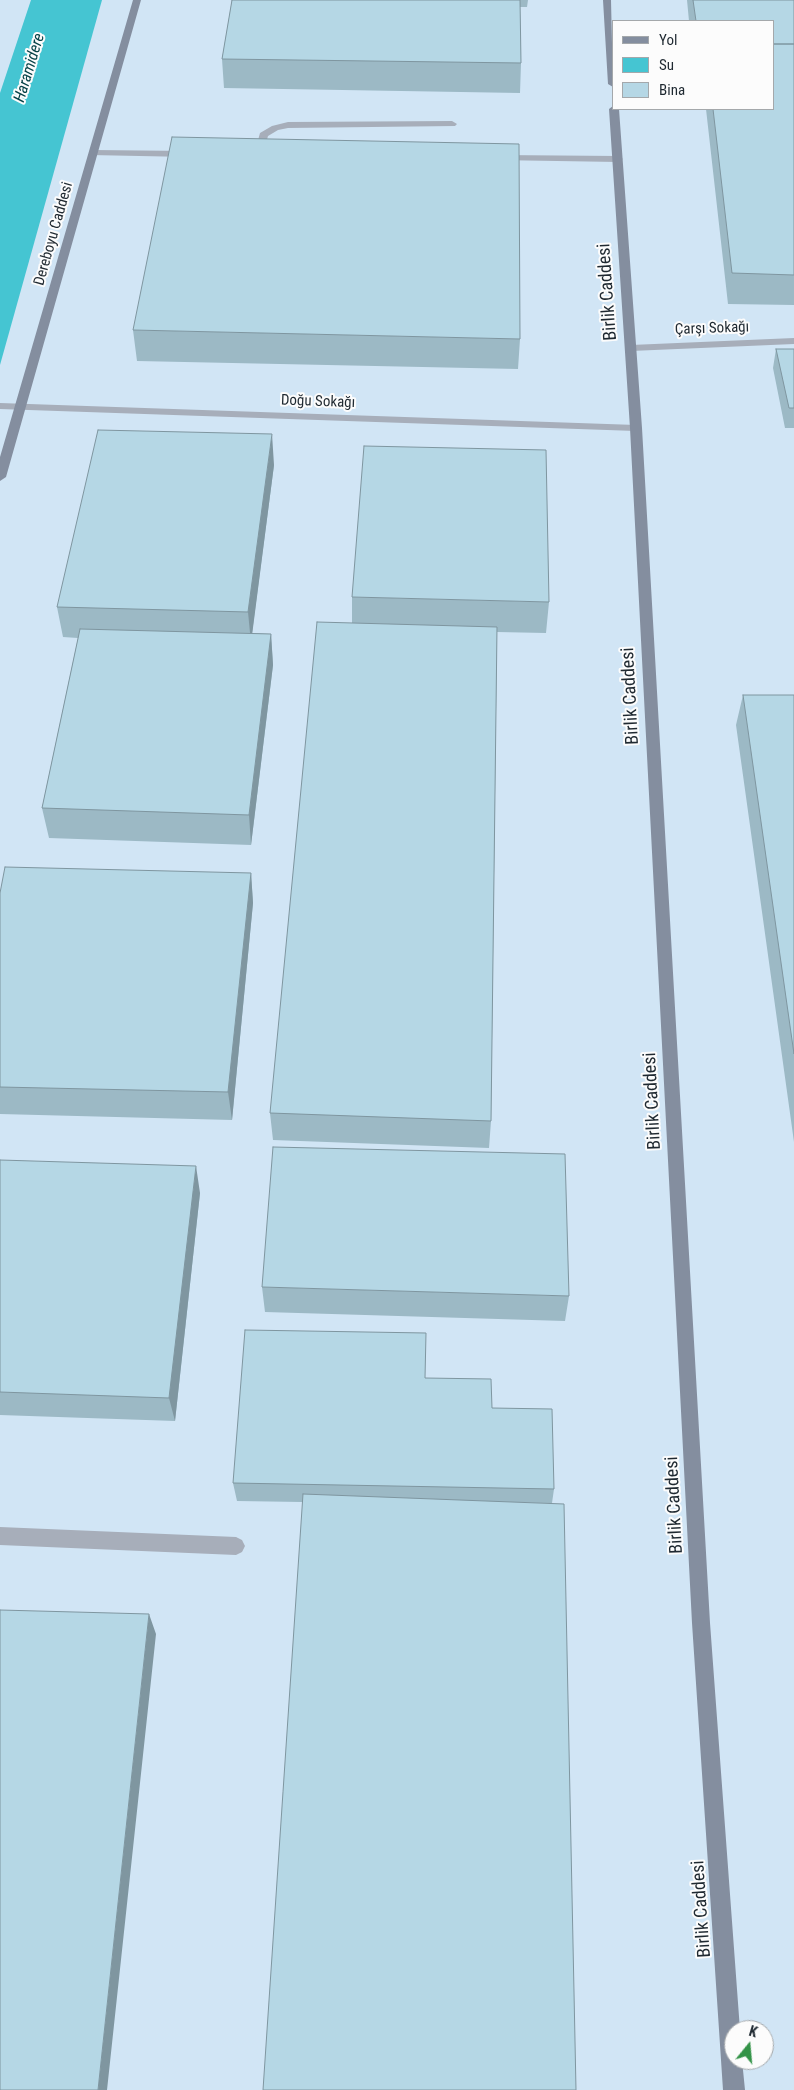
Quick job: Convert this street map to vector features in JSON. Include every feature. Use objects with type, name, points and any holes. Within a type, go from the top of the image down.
[{"type":"street","name":"Dereboyu Caddesi","points":[[0,477],[136,0]]},
{"type":"street","points":[[607,0],[612,70]]},
{"type":"street","name":"Birlik Caddesi","points":[[614,110],[636,428],[701,1623],[734,2090]]},
{"type":"street","points":[[259,155],[263,135],[275,128],[288,125],[452,124]]},
{"type":"street","points":[[93,153],[200,154]]},
{"type":"street","points":[[488,158],[618,159]]},
{"type":"street","name":"Çarşı Sokağı","points":[[631,348],[794,341]]},
{"type":"street","name":"Doğu Sokağı","points":[[0,406],[636,428]]},
{"type":"street","points":[[0,1536],[236,1546]]},
{"type":"shaded area","points":[[0,0],[794,0],[794,2090],[0,2090]]},
{"type":"water","name":"Haramidere","points":[[31,0],[102,0],[0,365],[0,93]]},
{"type":"building","points":[[232,0],[520,0],[521,63],[222,59]]},
{"type":"building","points":[[693,0],[794,0],[794,44],[774,44],[774,20],[696,20]]},
{"type":"building","points":[[774,44],[794,44],[794,275],[732,273],[713,110],[774,110]]},
{"type":"building","points":[[172,137],[519,144],[520,339],[133,330]]},
{"type":"building","points":[[776,349],[794,349],[794,408],[789,408]]},
{"type":"building","points":[[98,430],[272,434],[248,612],[57,607]]},
{"type":"building","points":[[364,446],[546,450],[549,602],[352,597]]},
{"type":"building","points":[[317,622],[497,627],[491,1121],[270,1113]]},
{"type":"building","points":[[80,629],[271,634],[249,815],[42,808]]},
{"type":"building","points":[[743,695],[794,695],[794,1054]]},
{"type":"building","points":[[5,867],[251,873],[228,1092],[0,1087],[0,893]]},
{"type":"building","points":[[273,1147],[565,1154],[569,1296],[262,1287]]},
{"type":"building","points":[[0,1160],[196,1166],[169,1398],[0,1392]]},
{"type":"building","points":[[245,1330],[426,1333],[425,1378],[491,1379],[492,1408],[552,1409],[554,1489],[233,1483]]},
{"type":"building","points":[[303,1494],[564,1504],[576,2090],[263,2090]]},
{"type":"building","points":[[0,1610],[149,1614],[98,2090],[0,2090]]}]
